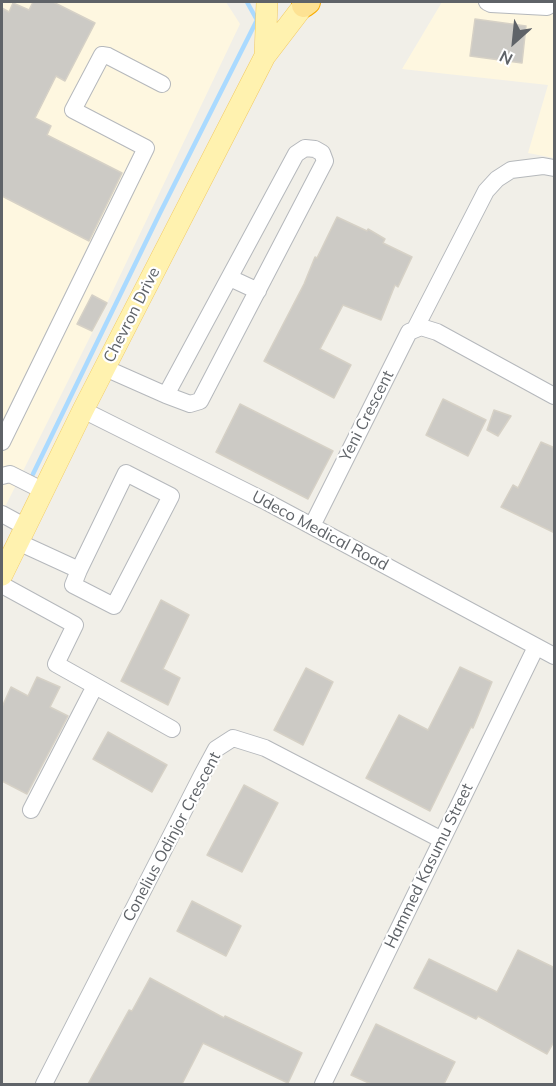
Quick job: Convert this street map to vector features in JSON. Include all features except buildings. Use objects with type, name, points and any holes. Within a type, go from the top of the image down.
[{"type":"main road","name":"Chevron Drive","points":[[265,56],[267,2]]},
{"type":"main road","name":"Chevron Drive","points":[[2,575],[83,410],[265,56],[305,3]]},
{"type":"street","points":[[487,2],[547,7],[555,2]]},
{"type":"street","points":[[2,442],[146,148],[73,110],[102,55],[162,84]]},
{"type":"street","points":[[105,368],[166,395],[190,404],[200,401],[325,161],[322,153],[315,149],[305,148],[296,154],[166,395]]},
{"type":"street","name":"Yeni Crescent","points":[[312,526],[409,332],[416,329],[486,191],[497,179],[511,170],[543,166],[555,168]]},
{"type":"street","points":[[230,278],[258,291]]},
{"type":"street","points":[[416,329],[421,327],[437,332],[555,396]]},
{"type":"street","name":"Udeco Medical Road","points":[[83,410],[312,526],[555,656]]},
{"type":"street","points":[[126,473],[171,496],[114,606],[73,585],[79,570],[126,473]]},
{"type":"street","points":[[2,476],[10,474],[44,491]]},
{"type":"street","points":[[2,514],[22,534],[79,570]]},
{"type":"street","points":[[2,585],[75,625],[56,664],[171,729]]},
{"type":"street","name":"Hammed Kasumu Street","points":[[327,1083],[536,647]]},
{"type":"street","points":[[31,810],[95,686]]},
{"type":"street","name":"Conelius Odinjor Crescent","points":[[44,1084],[216,749],[233,738],[265,748],[442,840]]},
{"type":"shaded area","points":[[2,2],[226,2],[240,24],[107,303],[2,513]]},
{"type":"shaded area","points":[[442,2],[554,2],[554,158],[528,153],[548,85],[402,69]]},
{"type":"waterway","points":[[33,474],[257,20],[247,2]]}]
